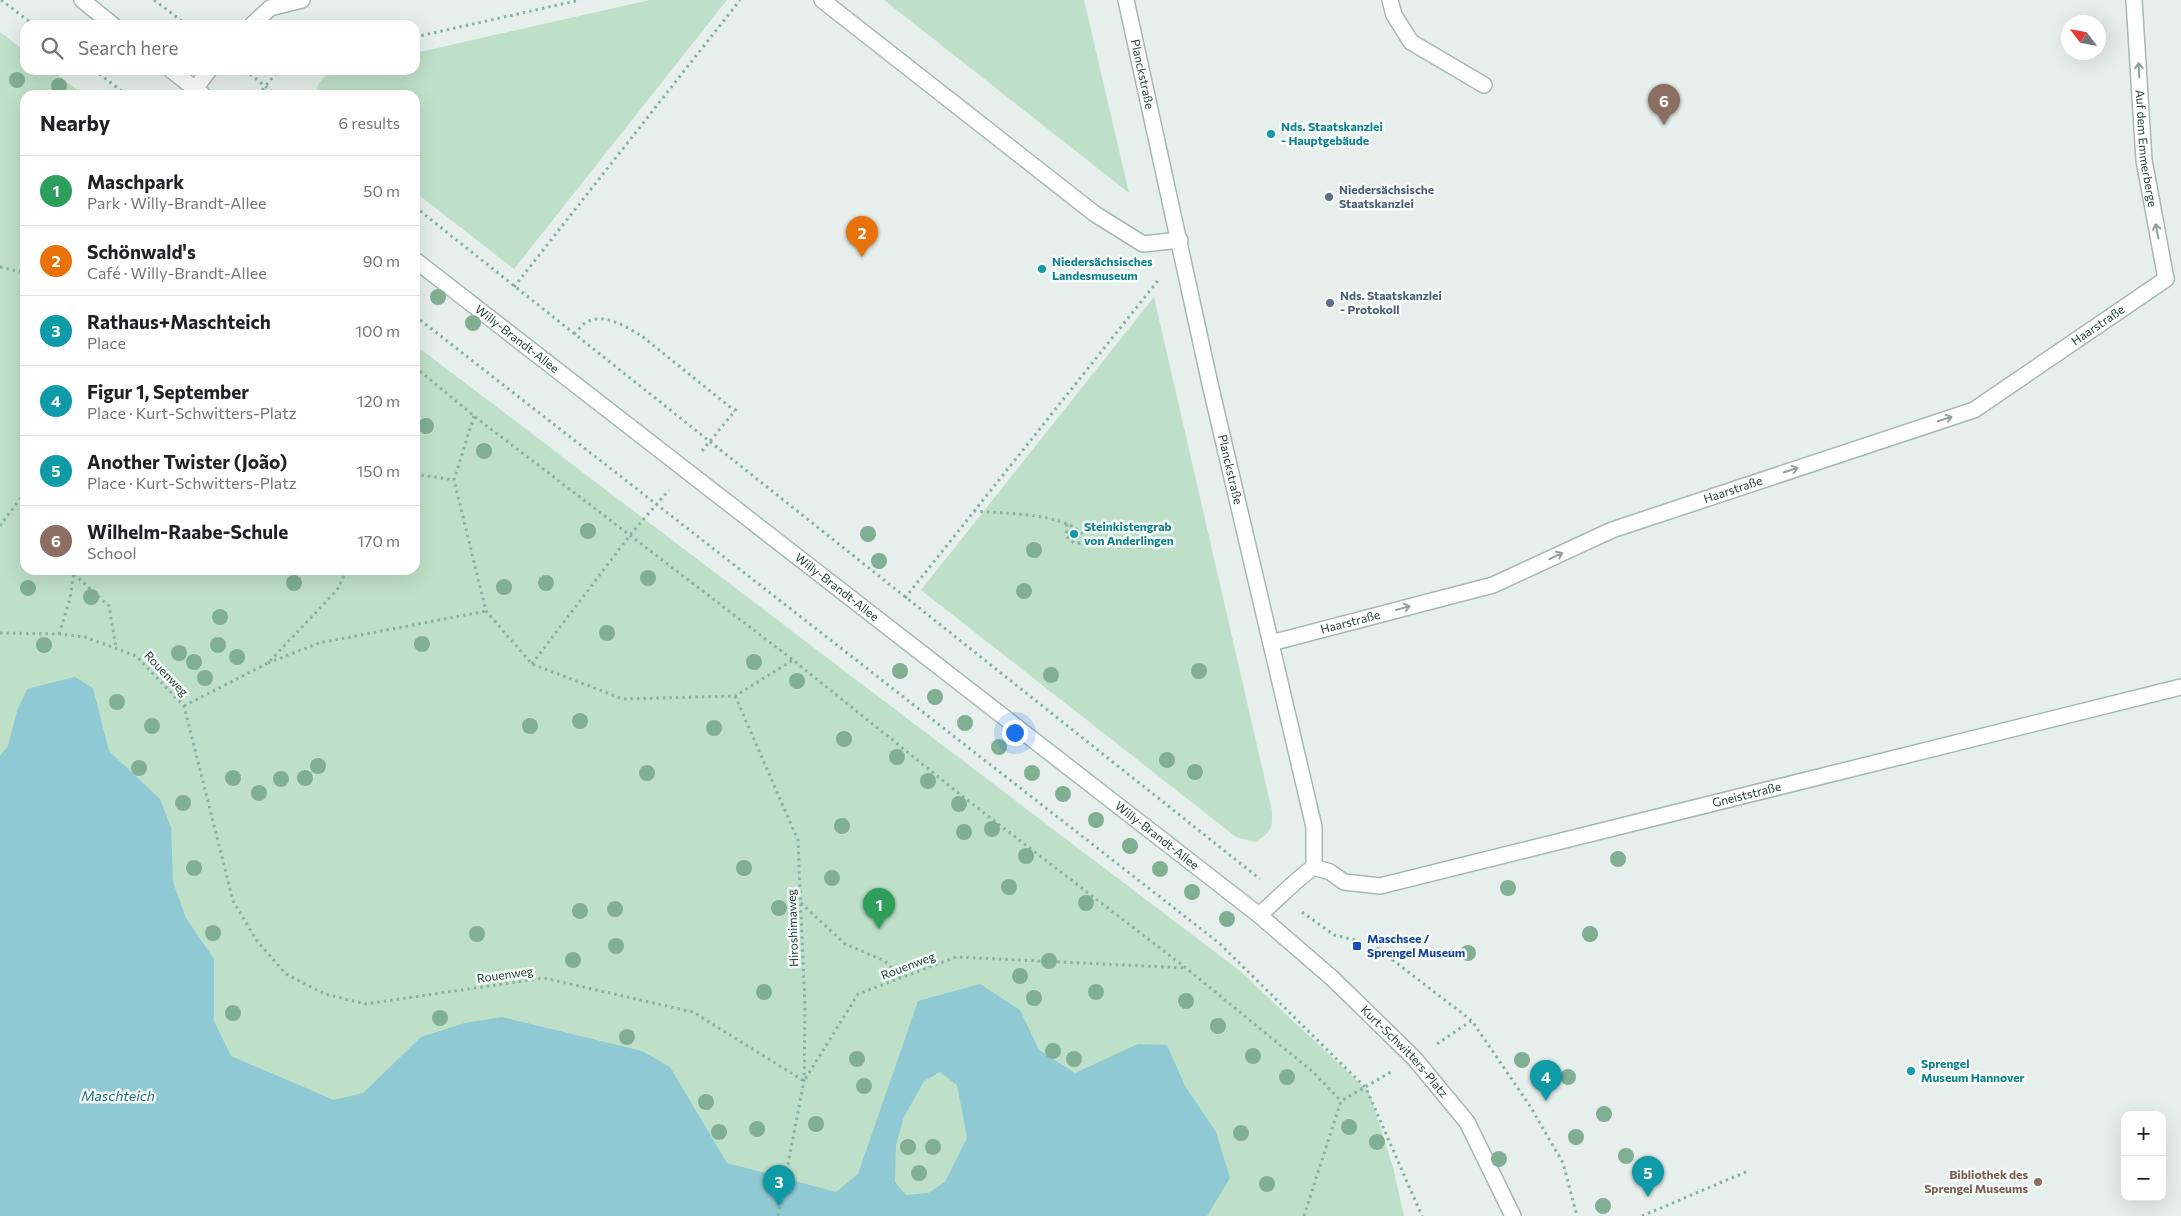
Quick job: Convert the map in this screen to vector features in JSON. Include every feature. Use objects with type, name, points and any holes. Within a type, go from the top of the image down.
[{"type":"street","points":[[82,0],[107,20]]},
{"type":"street","points":[[257,20],[270,8],[302,0]]},
{"type":"street","points":[[822,0],[1096,214],[1143,244],[1180,240]]},
{"type":"street","name":"Planckstraße","points":[[1126,0],[1187,271],[1210,384],[1314,827],[1314,867]]},
{"type":"street","points":[[1390,0],[1394,16],[1411,42],[1484,85]]},
{"type":"street","name":"Auf dem Emmerberge","points":[[2134,0],[2144,160],[2174,281]]},
{"type":"street","points":[[177,75],[196,90]]},
{"type":"street","points":[[200,90],[207,75]]},
{"type":"street","name":"Willy-Brandt-Allee","points":[[420,264],[1259,915]]},
{"type":"street","name":"Haarstraße","points":[[1271,642],[1492,585],[1612,530],[1974,410],[2174,281]]},
{"type":"street","name":"Gneiststraße","points":[[1314,867],[1330,872],[1344,882],[1380,886],[2181,687]]},
{"type":"street","points":[[1259,915],[1282,896],[1295,880],[1314,867]]},
{"type":"street","name":"Kurt-Schwitters-Platz","points":[[1259,915],[1332,978],[1414,1058],[1467,1122],[1513,1216]]},
{"type":"path","points":[[1,0],[27,20]]},
{"type":"path","points":[[154,0],[180,20]]},
{"type":"path","points":[[420,36],[580,0]]},
{"type":"path","points":[[514,287],[740,0]]},
{"type":"path","points":[[101,75],[120,90]]},
{"type":"path","points":[[252,75],[270,90]]},
{"type":"path","points":[[262,90],[275,75]]},
{"type":"path","points":[[420,211],[1282,896],[1334,935],[1372,944],[1472,1021],[1530,1106],[1563,1163],[1577,1216]]},
{"type":"path","points":[[0,267],[20,272]]},
{"type":"path","points":[[905,598],[1158,279],[1187,271]]},
{"type":"path","points":[[420,320],[1219,943],[1366,1088],[1422,1216]]},
{"type":"path","points":[[574,334],[585,323],[593,320],[611,321],[628,328],[643,337],[735,411]]},
{"type":"path","points":[[420,371],[474,416],[792,660],[962,796],[1186,968],[1313,1072],[1340,1101]]},
{"type":"path","points":[[710,442],[738,407]]},
{"type":"path","points":[[474,416],[454,480],[486,611],[532,664],[623,699],[735,696],[792,660]]},
{"type":"path","points":[[420,475],[454,480]]},
{"type":"path","points":[[0,526],[20,499]]},
{"type":"path","points":[[974,511],[1032,516],[1067,523],[1082,532],[1084,538],[1080,543],[1074,543],[1066,536],[1067,523]]},
{"type":"path","points":[[532,664],[630,535]]},
{"type":"path","points":[[59,634],[70,599],[74,575]]},
{"type":"path","points":[[77,575],[109,606],[116,648]]},
{"type":"path","points":[[268,663],[337,590],[344,575]]},
{"type":"path","points":[[184,706],[268,663],[319,643],[486,611]]},
{"type":"path","name":"Rouenweg","points":[[0,634],[59,634],[85,637],[116,648],[136,656],[184,706],[233,901],[256,941],[286,974],[325,994],[365,1004],[544,978],[693,1012],[804,1081],[858,994],[956,957],[1186,968]]},
{"type":"path","name":"Hiroshimaweg","points":[[735,696],[798,840],[805,1007],[804,1081],[778,1216]]},
{"type":"path","points":[[801,902],[845,944],[885,961],[902,978]]},
{"type":"path","points":[[1304,1216],[1340,1101],[1366,1088],[1472,1021]]},
{"type":"path","points":[[1642,1216],[1748,1170]]},
{"type":"green space","points":[[650,0],[727,0],[514,269],[420,196],[420,90],[317,90],[323,78],[327,75],[420,75],[420,52]]},
{"type":"green space","points":[[884,0],[1084,0],[1129,193]]},
{"type":"green space","points":[[0,32],[20,47],[20,75],[58,75],[77,90],[20,90],[20,575],[420,575],[420,349],[1240,971],[1369,1092],[1393,1167],[1404,1216],[0,1216]]},
{"type":"green space","points":[[1154,297],[1272,811],[1270,830],[1255,842],[1236,837],[921,590]]},
{"type":"water","name":"Maschteich","points":[[75,677],[93,688],[109,751],[160,799],[171,827],[173,882],[186,918],[214,959],[214,1021],[231,1056],[334,1100],[363,1093],[421,1037],[465,1023],[502,1017],[642,1051],[670,1067],[727,1163],[836,1192],[858,1174],[918,1001],[980,984],[1020,1010],[1039,1050],[1075,1073],[1138,1044],[1167,1045],[1185,1086],[1216,1132],[1230,1178],[1207,1216],[0,1216],[0,756],[8,746],[17,711],[27,689]],"holes":[[[940,1072],[957,1085],[967,1138],[945,1182],[928,1193],[906,1195],[895,1182],[896,1145],[904,1117],[924,1081]]]},
{"type":"place","name":"Wilhelm-Raabe-Schule","points":[[1664,125]]},
{"type":"place","name":"Nds. Staatskanzlei - Hauptgebäude","points":[[1271,134]]},
{"type":"place","name":"Niedersächsische Staatskanzlei","points":[[1329,197]]},
{"type":"place","name":"Schönwald's","points":[[862,257]]},
{"type":"place","name":"Niedersächsisches Landesmuseum","points":[[1042,269]]},
{"type":"place","name":"Nds. Staatskanzlei - Protokoll","points":[[1330,303]]},
{"type":"place","name":"Steinkistengrab von Anderlingen","points":[[1074,534]]},
{"type":"place","name":"Maschpark","points":[[879,929]]},
{"type":"place","name":"Maschsee / Sprengel Museum","points":[[1357,946]]},
{"type":"place","name":"Sprengel Museum Hannover","points":[[1911,1071]]},
{"type":"place","name":"Figur 1, September","points":[[1546,1101]]},
{"type":"place","name":"Bibliothek des Sprengel Museums","points":[[2038,1182]]},
{"type":"place","name":"Another Twister (João)","points":[[1648,1197]]},
{"type":"place","name":"Rathaus+Maschteich","points":[[779,1206]]}]
